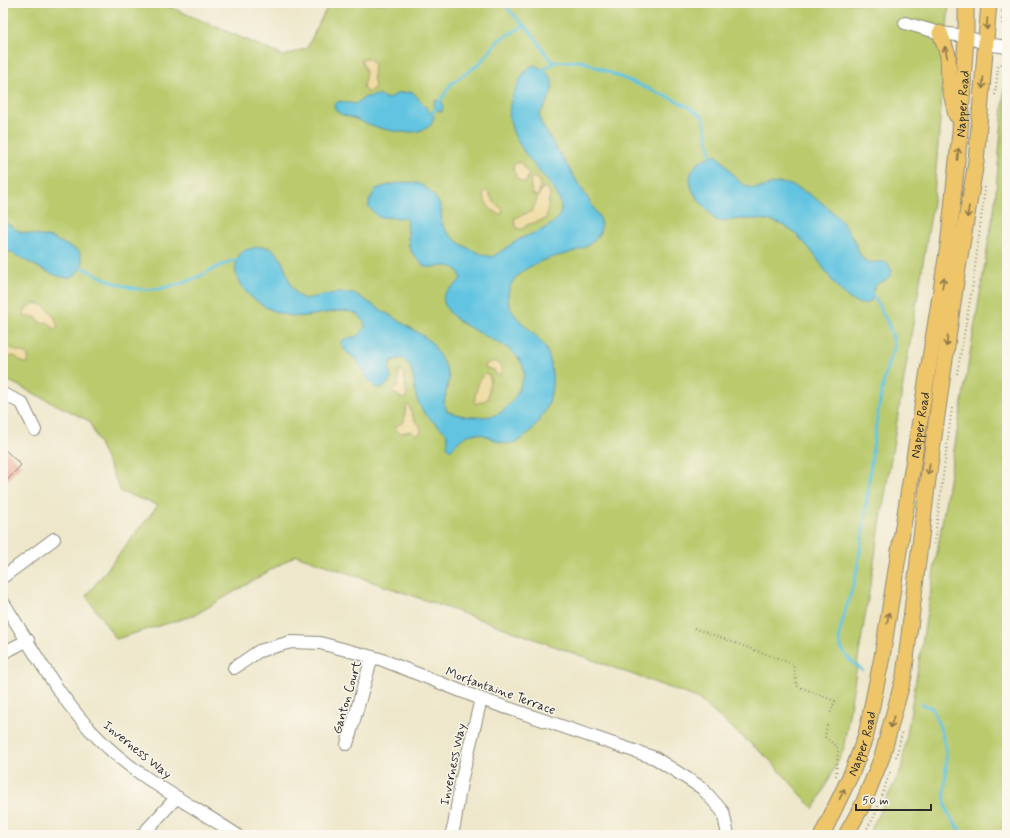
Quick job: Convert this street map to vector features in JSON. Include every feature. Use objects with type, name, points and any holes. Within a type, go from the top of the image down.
[{"type":"main road","name":"Napper Road","points":[[822,835],[853,770],[866,735],[877,686],[943,282],[960,132],[966,36],[966,3]]},
{"type":"main road","name":"Napper Road","points":[[846,835],[863,804],[882,757],[904,676],[930,464],[957,275],[976,162],[989,3]]},
{"type":"main road","points":[[940,33],[948,55],[949,84],[960,132]]},
{"type":"street","points":[[905,23],[940,33],[966,36],[986,44],[1007,47]]},
{"type":"street","points":[[3,394],[22,403],[35,430]]},
{"type":"street","points":[[3,577],[54,539]]},
{"type":"street","name":"Inverness Way","points":[[3,602],[65,699],[101,741],[138,771],[238,835]]},
{"type":"street","points":[[3,653],[28,640]]},
{"type":"street","name":"Morfantaine Terrace","points":[[234,668],[260,651],[291,642],[320,643],[372,657],[481,699],[655,758],[702,788],[723,812],[728,835]]},
{"type":"street","name":"Ganton Court","points":[[347,744],[372,657]]},
{"type":"street","name":"Inverness Way","points":[[451,835],[454,826],[461,782],[481,699]]},
{"type":"street","points":[[142,835],[177,797]]},
{"type":"path","points":[[694,628],[793,664],[797,686],[835,701],[830,714]]},
{"type":"path","points":[[827,726],[825,736],[837,747],[838,751],[836,779]]},
{"type":"green space","points":[[3,3],[161,3],[284,56],[307,48],[329,3],[949,3],[934,196],[843,751],[814,809],[770,760],[697,698],[496,625],[296,555],[195,615],[116,639],[86,596],[158,505],[121,492],[89,421],[3,378]]},
{"type":"green space","points":[[1005,81],[1007,84],[1007,835],[868,835],[901,770],[995,203]]},
{"type":"sand","points":[[365,58],[370,59],[374,64],[373,76],[375,87],[368,93],[363,88],[366,72],[361,60]]},
{"type":"sand","points":[[518,162],[521,163],[529,174],[525,183],[518,179],[514,172],[513,166]]},
{"type":"sand","points":[[533,177],[539,181],[540,184],[539,194],[536,196],[532,194],[530,180]]},
{"type":"sand","points":[[542,188],[548,188],[550,194],[546,219],[527,225],[522,229],[518,229],[514,223],[515,218],[532,211]]},
{"type":"sand","points":[[487,190],[494,202],[503,210],[502,214],[498,214],[492,210],[487,204],[483,193]]},
{"type":"sand","points":[[35,303],[43,306],[51,312],[56,320],[57,329],[53,328],[48,322],[40,323],[36,317],[25,317],[24,313],[26,308]]},
{"type":"sand","points":[[3,342],[14,350],[26,354],[28,363],[23,363],[15,356],[5,357],[3,355]]},
{"type":"sand","points":[[495,361],[501,366],[500,375],[497,375],[494,370],[485,368],[486,364]]},
{"type":"sand","points":[[402,370],[404,374],[407,396],[403,399],[392,392],[398,386],[399,371]]},
{"type":"sand","points":[[485,373],[490,376],[488,399],[475,404],[477,388]]},
{"type":"sand","points":[[406,405],[409,406],[414,420],[420,425],[421,432],[417,435],[411,431],[400,433],[396,430],[396,426],[404,422]]},
{"type":"water","points":[[534,65],[544,70],[552,82],[549,98],[539,115],[542,125],[600,218],[601,227],[599,235],[587,246],[571,253],[543,260],[526,269],[516,277],[509,291],[508,300],[511,309],[522,323],[542,343],[549,356],[552,371],[552,387],[549,402],[542,416],[525,437],[510,444],[499,442],[481,434],[472,434],[462,438],[450,450],[447,446],[448,438],[446,433],[422,410],[417,400],[410,368],[402,358],[391,361],[389,369],[391,379],[386,386],[380,388],[371,383],[357,361],[342,346],[341,343],[344,339],[357,336],[361,333],[365,326],[362,318],[356,314],[340,311],[294,316],[285,315],[274,311],[248,294],[241,286],[237,277],[236,268],[238,258],[241,253],[249,249],[263,247],[272,250],[279,256],[284,265],[291,285],[304,299],[335,293],[354,293],[425,337],[432,343],[446,367],[449,378],[444,403],[447,411],[458,415],[474,417],[492,416],[501,412],[506,408],[518,392],[524,375],[521,361],[501,344],[475,331],[452,315],[443,300],[446,292],[459,282],[461,278],[459,272],[446,266],[425,267],[412,253],[409,246],[407,219],[378,217],[369,207],[369,201],[376,189],[405,182],[419,184],[431,192],[438,201],[441,207],[442,223],[450,235],[463,245],[479,253],[492,257],[523,237],[546,227],[556,220],[559,216],[560,203],[554,190],[520,145],[511,127],[510,107],[517,86],[526,71]]},
{"type":"water","points":[[413,92],[434,117],[431,125],[423,130],[413,132],[392,131],[371,125],[338,113],[334,105],[339,101],[355,104],[366,97],[378,95],[388,99],[398,93]]},
{"type":"water","points":[[435,100],[442,101],[442,112],[438,111],[434,106]]},
{"type":"water","points":[[716,155],[738,181],[749,187],[756,188],[783,183],[807,193],[826,206],[842,222],[853,238],[859,252],[866,261],[887,262],[892,271],[888,278],[875,286],[871,301],[863,304],[850,299],[844,294],[832,281],[809,248],[796,234],[786,227],[770,221],[752,219],[717,221],[694,193],[690,179],[691,173],[698,164],[709,157]]},
{"type":"water","points":[[3,221],[20,232],[52,238],[79,251],[83,262],[74,276],[66,278],[38,267],[3,249]]},
{"type":"building","points":[[3,448],[21,465],[3,485]]},
{"type":"waterway","points":[[504,3],[533,35],[546,55],[553,62],[582,61],[675,100],[702,116],[705,123],[712,160]]},
{"type":"waterway","points":[[432,114],[451,84],[479,64],[500,39],[524,26]]},
{"type":"waterway","points":[[540,72],[554,63]]},
{"type":"waterway","points":[[77,265],[122,285],[136,289],[149,290],[180,284],[224,264],[240,259]]},
{"type":"waterway","points":[[862,670],[844,653],[840,644],[839,634],[859,559],[878,411],[888,365],[894,348],[892,334],[882,311],[871,292]]},
{"type":"waterway","points":[[921,704],[932,708],[937,719],[946,755],[946,807],[956,825],[966,835]]}]
